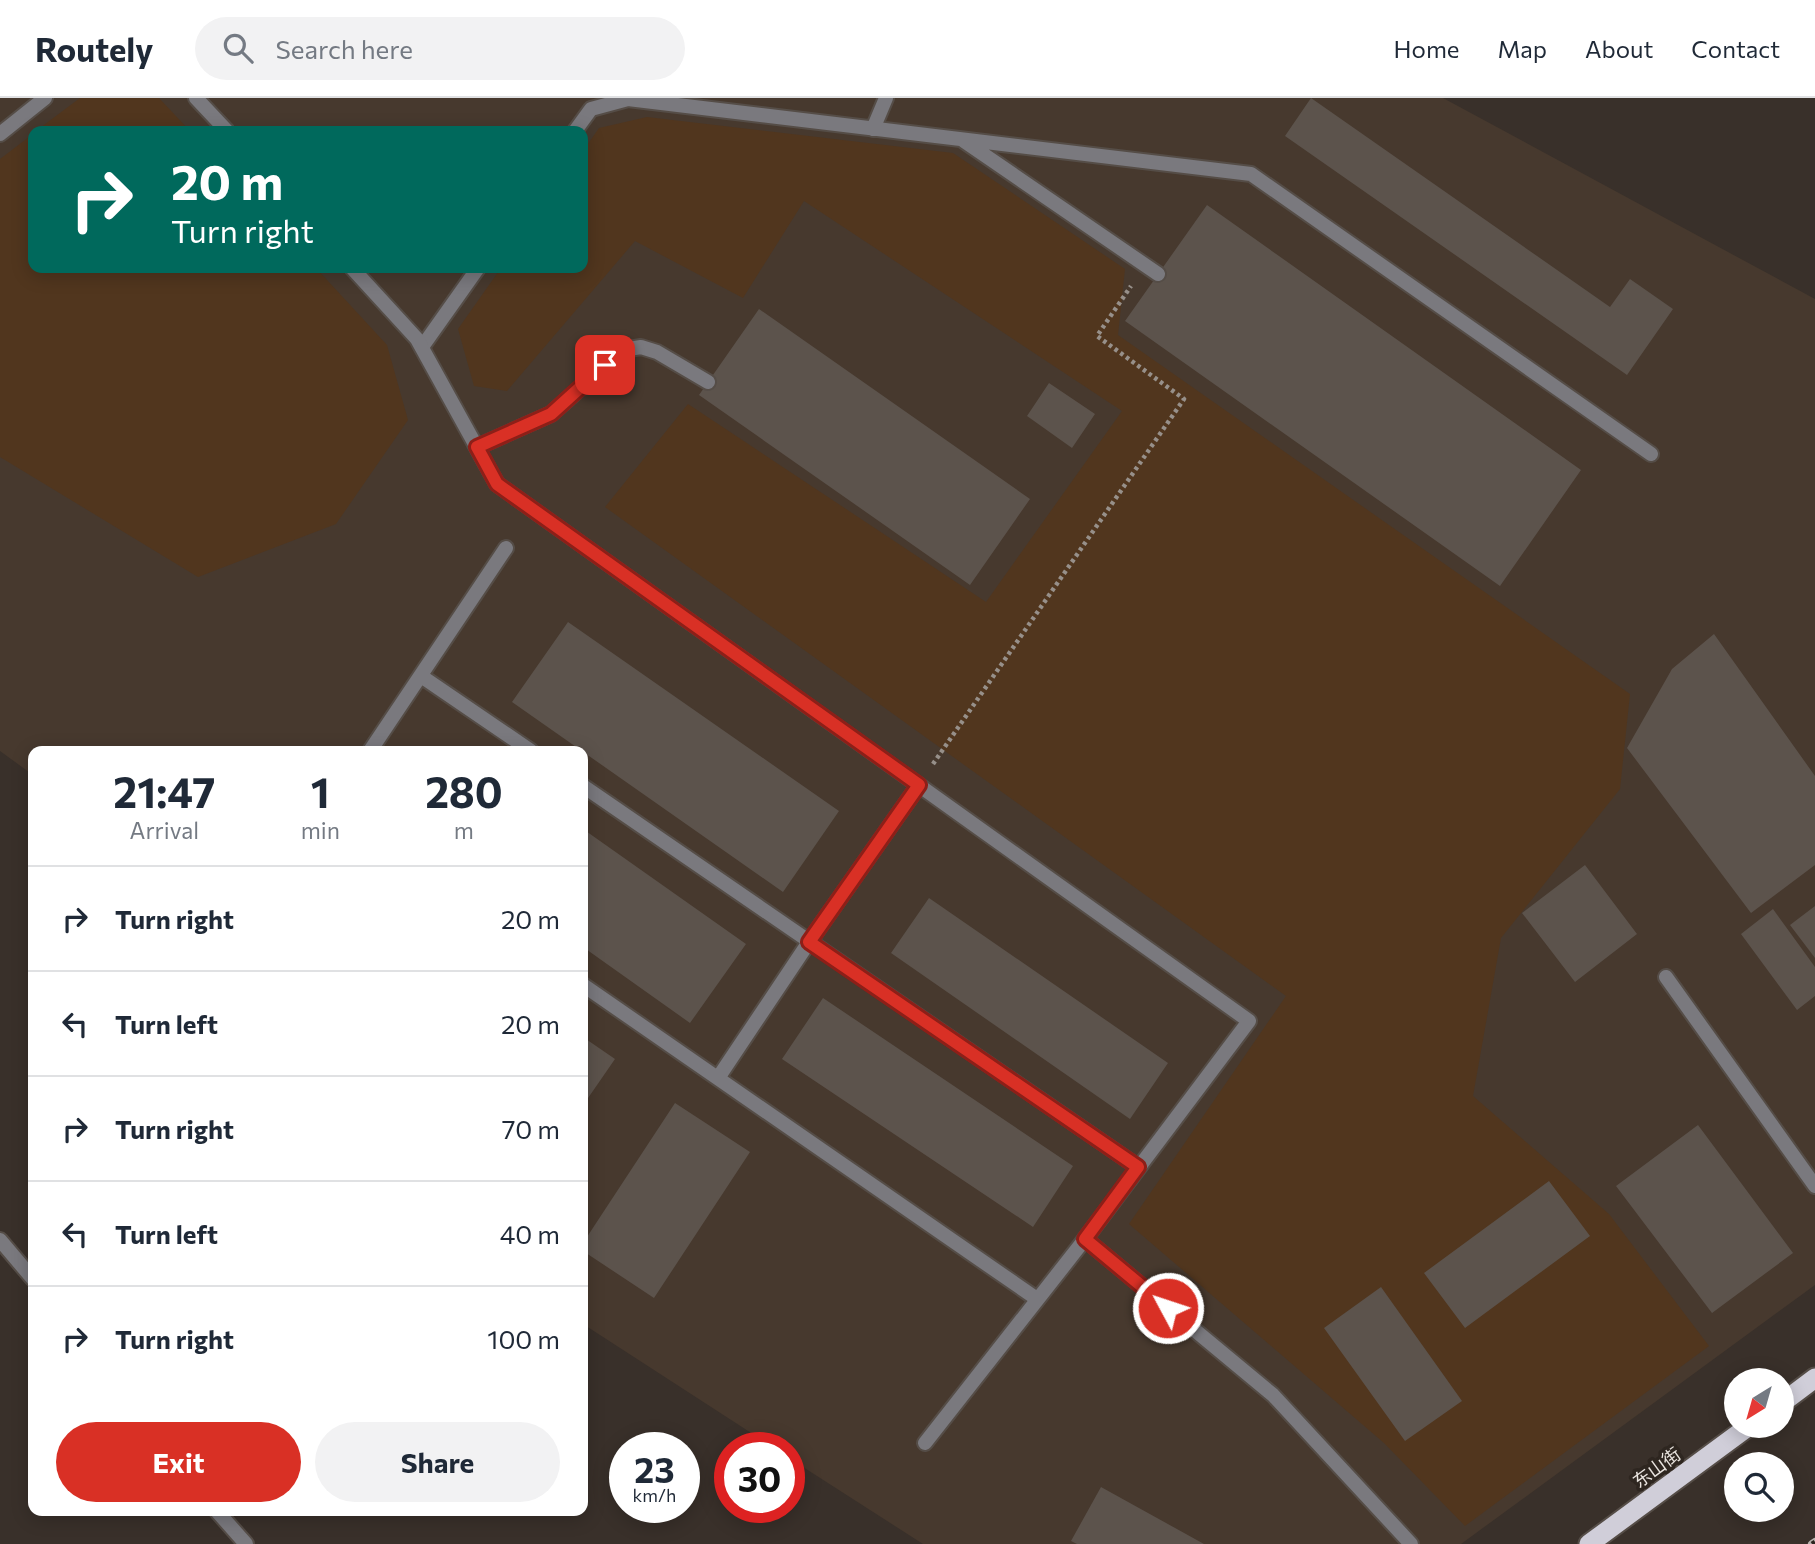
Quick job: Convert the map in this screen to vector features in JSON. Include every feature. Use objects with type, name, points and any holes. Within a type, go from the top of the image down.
[{"type":"highway","points":[[1794,1394],[1815,1378]]},
{"type":"highway","name":"东山街","points":[[1589,1544],[1733,1438]]},
{"type":"street","points":[[0,134],[45,98]]},
{"type":"street","points":[[196,98],[222,126]]},
{"type":"street","points":[[873,129],[886,98]]},
{"type":"street","points":[[579,126],[591,109],[629,99],[1251,174],[1651,454]]},
{"type":"street","points":[[960,139],[1158,274]]},
{"type":"street","points":[[357,273],[417,339],[497,484],[1249,1021],[1085,1239],[925,1443]]},
{"type":"street","points":[[422,347],[474,273]]},
{"type":"street","points":[[477,447],[551,414],[623,350],[641,347],[657,352],[708,382]]},
{"type":"street","points":[[373,746],[506,548]]},
{"type":"street","points":[[421,676],[524,746]]},
{"type":"street","points":[[718,1078],[919,785]]},
{"type":"street","points":[[588,789],[1138,1167]]},
{"type":"street","points":[[1666,977],[1815,1186]]},
{"type":"street","points":[[588,988],[1037,1299]]},
{"type":"street","points":[[1085,1239],[1273,1395],[1411,1544]]},
{"type":"street","points":[[0,1240],[28,1273]]},
{"type":"street","points":[[221,1516],[246,1544]]},
{"type":"path","points":[[919,785],[1184,399],[1097,337],[1144,264]]},
{"type":"shaded area","points":[[0,98],[1443,98],[1815,299],[1815,1285],[1461,1544],[923,1544],[805,1468],[805,1432],[750,1432],[588,1327],[588,746],[28,746],[28,771],[0,751]]},
{"type":"shaded area","points":[[80,98],[159,98],[185,126],[43,126]]},
{"type":"shaded area","points":[[647,117],[953,153],[1125,269],[1118,335],[1630,694],[1620,789],[1501,938],[1473,1096],[1609,1214],[1709,1346],[1465,1526],[1384,1443],[1129,1224],[1286,996],[605,507],[688,404],[986,602],[1122,411],[804,201],[743,298],[635,241],[507,391],[474,386],[458,329],[497,273],[588,273],[588,144],[599,128]]},
{"type":"shaded area","points":[[28,138],[28,273],[321,273],[387,345],[408,420],[336,524],[198,577],[0,457],[0,159]]},
{"type":"building","points":[[1311,98],[1610,307],[1630,279],[1673,309],[1627,375],[1285,136]]},
{"type":"building","points":[[1207,205],[1581,470],[1500,586],[1125,321]]},
{"type":"building","points":[[759,309],[1030,499],[970,585],[699,395]]},
{"type":"building","points":[[1049,383],[1095,414],[1072,448],[1027,416]]},
{"type":"building","points":[[568,622],[839,811],[783,892],[588,755],[588,746],[575,746],[512,702]]},
{"type":"building","points":[[1714,634],[1815,776],[1815,865],[1751,913],[1627,748],[1672,669]]},
{"type":"building","points":[[588,833],[746,944],[690,1023],[588,951]]},
{"type":"building","points":[[1585,865],[1637,934],[1575,982],[1522,913]]},
{"type":"building","points":[[929,898],[1168,1063],[1130,1119],[891,953]]},
{"type":"building","points":[[1815,906],[1815,958],[1790,925]]},
{"type":"building","points":[[1773,909],[1815,967],[1815,996],[1797,1010],[1741,934]]},
{"type":"building","points":[[823,998],[1073,1166],[1033,1227],[782,1059]]},
{"type":"building","points":[[588,1040],[615,1059],[588,1098]]},
{"type":"building","points":[[675,1103],[750,1152],[654,1298],[588,1254],[588,1235]]},
{"type":"building","points":[[1698,1125],[1793,1253],[1712,1313],[1616,1186]]},
{"type":"building","points":[[1549,1181],[1590,1236],[1465,1328],[1424,1273]]},
{"type":"building","points":[[1381,1287],[1462,1401],[1405,1441],[1324,1328]]},
{"type":"building","points":[[1101,1487],[1204,1544],[1077,1544],[1071,1541]]},
{"type":"route","points":[[605,365],[551,414],[477,447],[497,484],[919,785],[809,942],[1138,1167],[1085,1239],[1168,1308]]}]
